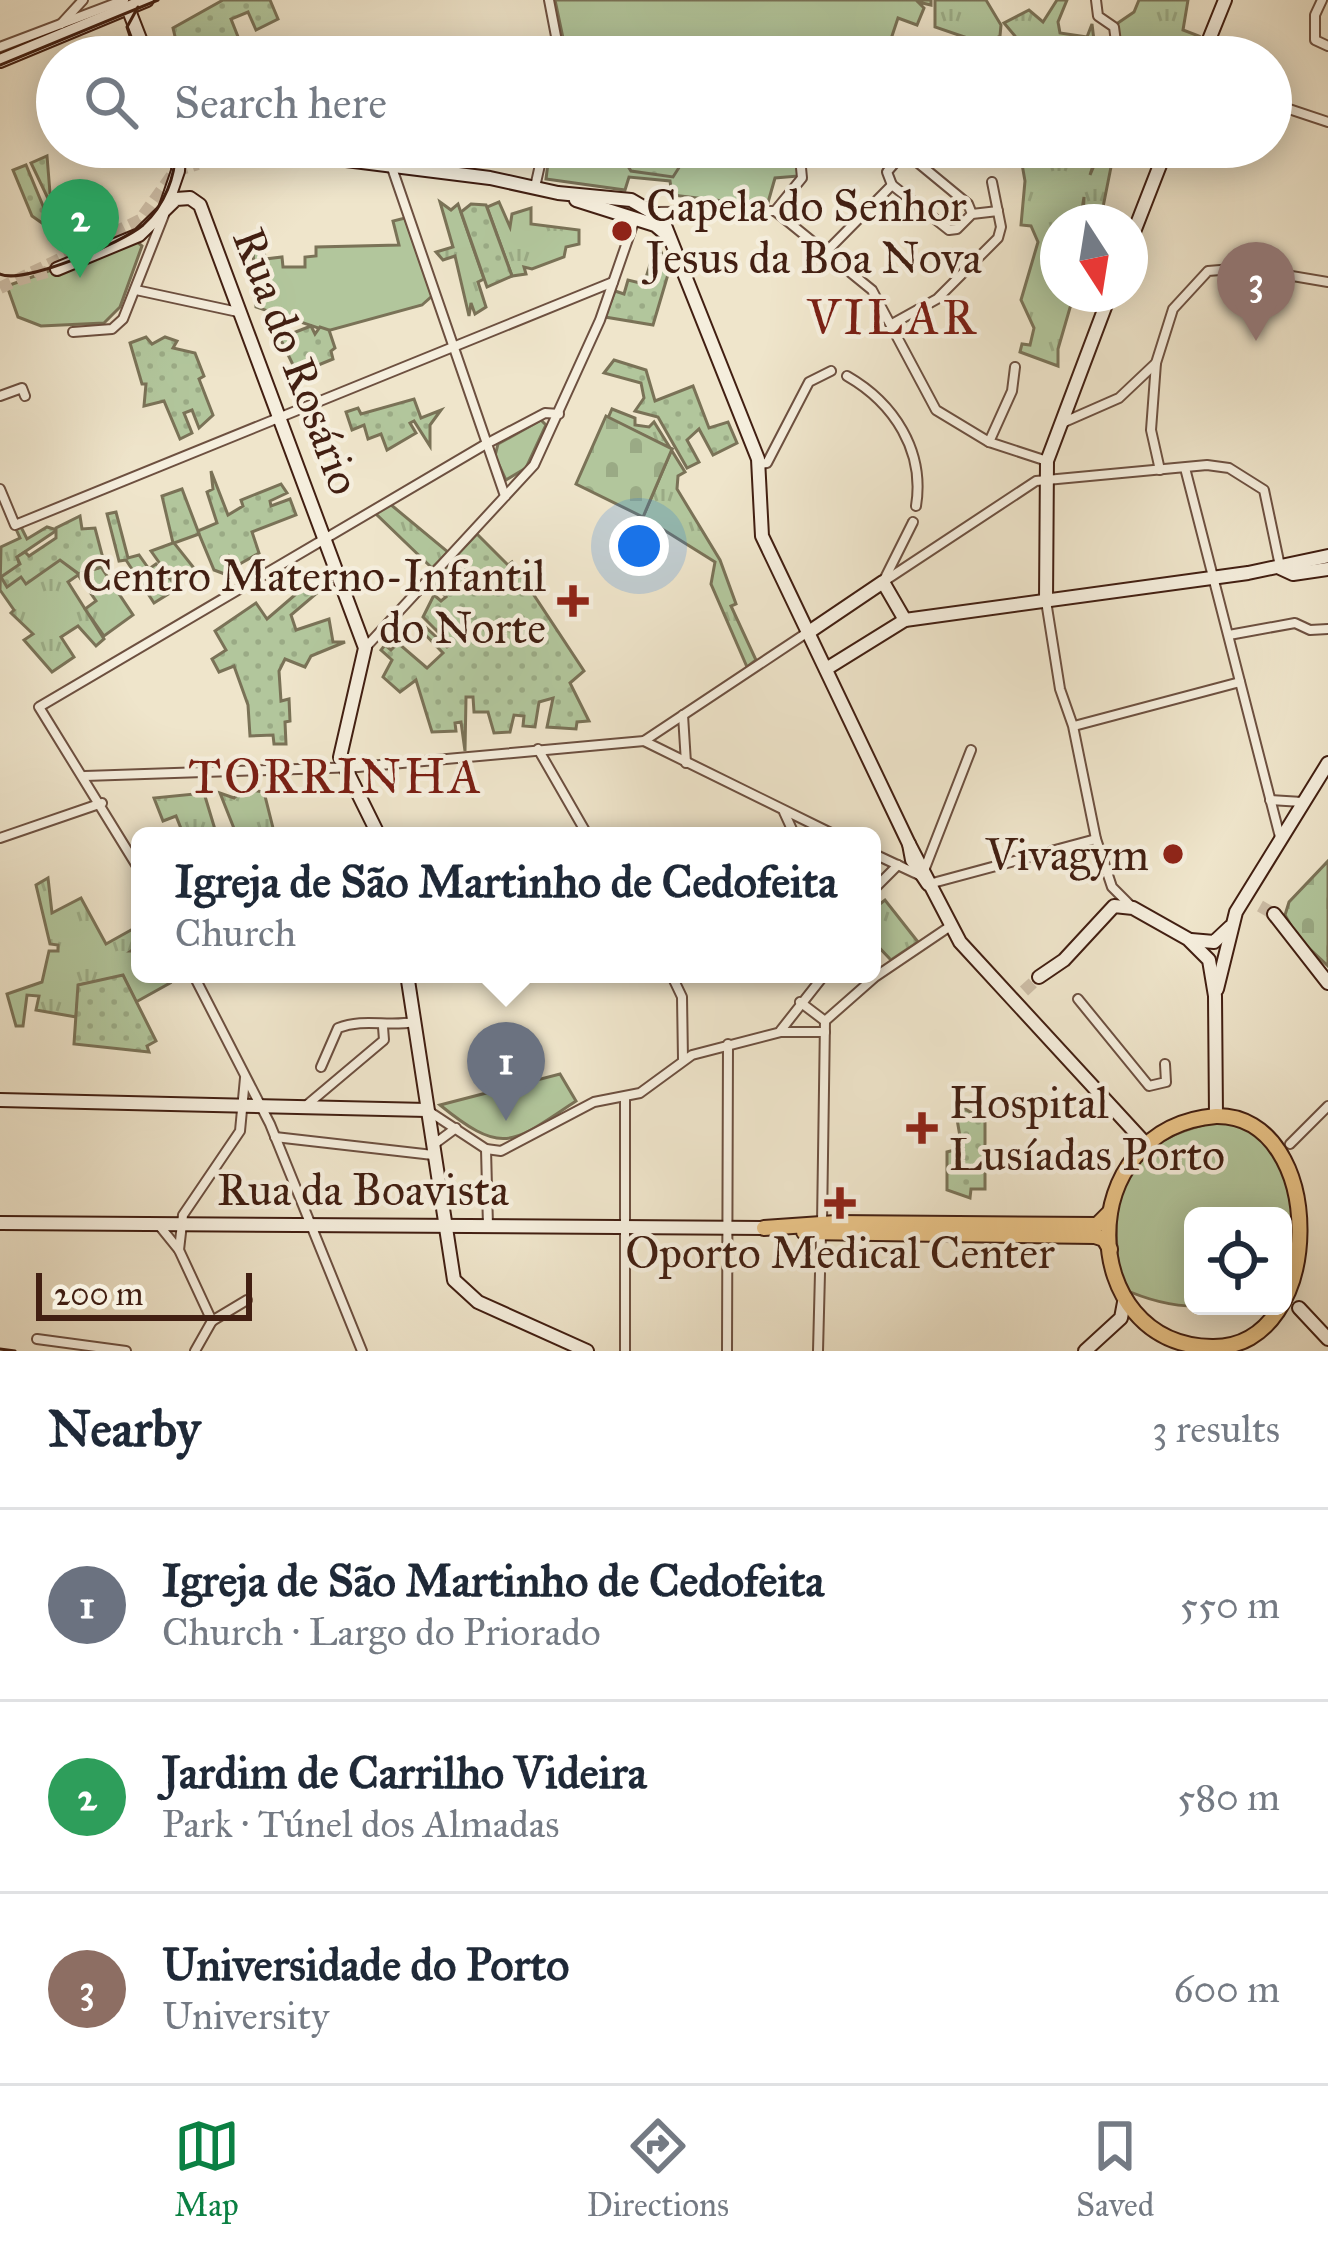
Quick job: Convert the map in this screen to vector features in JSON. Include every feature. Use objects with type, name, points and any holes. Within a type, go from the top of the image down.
[{"type":"main road","points":[[54,36],[126,3],[147,0]]},
{"type":"main road","points":[[1210,36],[1225,0]]},
{"type":"main road","points":[[126,3],[139,36]]},
{"type":"main road","points":[[0,61],[36,44]]},
{"type":"main road","points":[[57,269],[139,235],[166,208],[178,168]]},
{"type":"main road","points":[[178,171],[184,168]]},
{"type":"main road","points":[[410,168],[559,194],[631,216],[668,236]]},
{"type":"main road","points":[[1145,204],[1159,168]]},
{"type":"main road","points":[[559,194],[631,200],[655,212],[667,225],[763,464],[759,529],[950,928],[1016,993],[1145,1143]]},
{"type":"main road","name":"Rua do Rosário","points":[[166,208],[181,197],[200,205],[365,648]]},
{"type":"main road","points":[[631,216],[655,212]]},
{"type":"main road","points":[[1046,602],[1044,480],[1060,423],[1103,312]]},
{"type":"main road","points":[[826,669],[905,620],[1328,562]]},
{"type":"main road","points":[[809,632],[883,582],[905,620]]},
{"type":"main road","points":[[365,648],[340,754],[342,767],[374,827]]},
{"type":"main road","points":[[1215,996],[1231,926],[1250,887],[1328,763]]},
{"type":"main road","points":[[1250,887],[1260,906]]},
{"type":"main road","points":[[1039,977],[1064,960],[1108,909],[1133,908],[1188,939],[1209,960],[1215,996],[1216,1116]]},
{"type":"main road","points":[[1274,914],[1328,982]]},
{"type":"main road","points":[[1188,939],[1214,942],[1231,926]]},
{"type":"main road","points":[[408,983],[450,1268],[466,1294],[587,1351]]},
{"type":"main road","points":[[0,1100],[427,1110]]},
{"type":"main road","points":[[1303,1157],[1255,1122],[1216,1116],[1179,1123],[1145,1143],[1124,1167],[1110,1212],[1110,1249],[1125,1298],[1142,1318],[1166,1335],[1211,1349],[1230,1348],[1271,1332],[1299,1308],[1310,1288]]},
{"type":"main road","points":[[764,1228],[1097,1225],[1110,1212]]},
{"type":"main road","name":"Rua da Boavista","points":[[0,1223],[764,1228]]},
{"type":"main road","points":[[822,1228],[1095,1236],[1110,1249]]},
{"type":"main road","points":[[1085,1351],[1121,1318],[1125,1298]]},
{"type":"main road","points":[[1299,1308],[1328,1339]]},
{"type":"main road","points":[[1121,1318],[1142,1318]]},
{"type":"street","points":[[60,26],[83,0]]},
{"type":"street","points":[[548,0],[556,36]]},
{"type":"street","points":[[1096,0],[1098,16],[1114,28],[1115,36]]},
{"type":"street","points":[[1322,0],[1315,15],[1315,40],[1328,46]]},
{"type":"street","points":[[0,47],[126,3]]},
{"type":"street","points":[[1292,110],[1328,122]]},
{"type":"street","points":[[392,168],[506,496]]},
{"type":"street","points":[[535,188],[539,168]]},
{"type":"street","points":[[775,211],[802,178],[801,168]]},
{"type":"street","points":[[890,168],[887,172],[892,185],[949,230],[961,227],[972,214],[998,211]]},
{"type":"street","points":[[924,168],[968,204],[972,214]]},
{"type":"street","points":[[892,324],[946,292],[998,238],[992,182]]},
{"type":"street","points":[[826,252],[892,185]]},
{"type":"street","points":[[73,332],[118,325],[166,208]]},
{"type":"street","points":[[668,236],[677,217],[690,211]]},
{"type":"street","points":[[655,212],[775,211],[872,290],[936,410],[989,442],[1048,461]]},
{"type":"street","points":[[365,648],[529,471],[559,414],[613,282],[631,216]]},
{"type":"street","points":[[1160,470],[1151,430],[1156,363],[1173,309],[1213,269],[1273,270],[1328,282]]},
{"type":"street","points":[[0,489],[15,525],[613,282]]},
{"type":"street","points":[[136,290],[239,312]]},
{"type":"street","points":[[1060,423],[1072,423],[1119,398],[1156,363]]},
{"type":"street","points":[[989,442],[1012,391],[1015,367]]},
{"type":"street","points":[[763,464],[809,382],[831,371]]},
{"type":"street","points":[[847,376],[876,396],[904,430],[919,479],[916,506]]},
{"type":"street","points":[[0,396],[22,388],[26,396]]},
{"type":"street","points":[[131,855],[39,706],[486,444],[545,413],[559,414]]},
{"type":"street","points":[[1184,468],[1280,837]]},
{"type":"street","points":[[883,582],[1044,480],[1184,468],[1228,468],[1264,490],[1280,568]]},
{"type":"street","points":[[883,582],[913,522]]},
{"type":"street","points":[[1046,602],[1060,689],[1073,726],[1096,839],[1112,887],[1133,908]]},
{"type":"street","points":[[1228,635],[1295,622],[1310,630],[1328,629]]},
{"type":"street","points":[[85,776],[342,767],[644,741],[809,632]]},
{"type":"street","points":[[1073,726],[1240,682]]},
{"type":"street","points":[[683,716],[686,763]]},
{"type":"street","points":[[644,741],[818,827]]},
{"type":"street","points":[[538,749],[582,827]]},
{"type":"street","points":[[924,876],[971,750]]},
{"type":"street","points":[[1270,800],[1302,802]]},
{"type":"street","points":[[0,838],[102,803]]},
{"type":"street","points":[[784,811],[791,827]]},
{"type":"street","points":[[881,857],[924,876],[1096,839]]},
{"type":"street","points":[[913,846],[935,842]]},
{"type":"street","points":[[881,882],[898,865]]},
{"type":"street","points":[[881,972],[950,928]]},
{"type":"street","points":[[198,983],[275,1137],[362,1351]]},
{"type":"street","points":[[675,983],[682,997],[682,1059]]},
{"type":"street","points":[[781,1031],[817,983]]},
{"type":"street","points":[[427,1110],[486,1150],[505,1150],[594,1102],[625,1099],[652,1086],[682,1059],[781,1031],[825,1026],[868,983]]},
{"type":"street","points":[[1078,1000],[1154,1089],[1166,1082],[1166,1064]]},
{"type":"street","points":[[800,1002],[825,1026],[818,1351]]},
{"type":"street","points":[[321,1067],[338,1028],[362,1022],[383,1028],[414,1022]]},
{"type":"street","points":[[305,1107],[384,1040],[383,1028]]},
{"type":"street","points":[[727,1351],[728,1044]]},
{"type":"street","points":[[178,1250],[178,1225],[240,1131],[246,1077]]},
{"type":"street","points":[[625,1099],[625,1351]]},
{"type":"street","points":[[1290,1144],[1328,1106]]},
{"type":"street","points":[[275,1137],[432,1151],[456,1128]]},
{"type":"street","points":[[486,1150],[488,1226]]},
{"type":"street","points":[[158,1225],[178,1250],[212,1321]]},
{"type":"street","points":[[195,1351],[212,1321],[247,1300]]},
{"type":"street","points":[[37,1339],[126,1351]]},
{"type":"green space","points":[[223,0],[270,0],[278,19],[256,30],[248,12],[231,19],[238,36],[175,36],[173,28]]},
{"type":"green space","points":[[555,0],[931,0],[931,5],[918,2],[924,8],[917,25],[898,18],[892,36],[563,36]]},
{"type":"green space","points":[[935,0],[986,0],[1001,25],[1000,36],[961,36],[935,27]]},
{"type":"green space","points":[[1057,0],[1067,0],[1058,22],[1060,33],[1080,36],[1015,36],[1004,23],[1029,10],[1043,22]]},
{"type":"green space","points":[[1139,0],[1188,0],[1183,30],[1199,36],[1117,36],[1115,25],[1134,12]]},
{"type":"green space","points":[[31,163],[48,168],[50,193],[69,211],[42,223],[32,216],[13,170],[26,165],[46,213],[54,211]]},
{"type":"green space","points":[[547,168],[798,168],[799,176],[775,178],[767,206],[672,195],[670,181],[629,177],[625,190],[546,179]]},
{"type":"green space","points":[[629,168],[679,168],[673,177]]},
{"type":"green space","points":[[1023,168],[1092,168],[1090,175],[1093,168],[1111,168],[1104,204],[1084,204],[1084,197],[1083,204],[1040,204],[1040,312],[1069,312],[1058,366],[1020,352],[1022,344],[1030,345],[1034,328],[1021,300],[1038,242],[1031,226],[1021,225]]},
{"type":"green space","points":[[440,202],[451,210],[458,204],[484,279],[478,282],[486,307],[475,314],[471,303],[469,316],[455,256],[443,260],[436,252],[453,247]]},
{"type":"green space","points":[[499,202],[510,227],[512,214],[531,208],[531,224],[579,230],[579,244],[566,247],[564,257],[532,269],[524,267],[526,274],[512,276],[487,207]]},
{"type":"green space","points":[[471,204],[486,205],[512,276],[487,287],[461,212]]},
{"type":"green space","points":[[405,218],[432,296],[422,305],[327,331],[256,307],[253,249],[264,249],[265,259],[282,257],[283,267],[305,267],[305,257],[316,256],[316,247],[399,245],[393,221]]},
{"type":"green space","points":[[135,240],[142,246],[120,307],[104,323],[41,326],[18,317],[7,286]]},
{"type":"green space","points":[[657,242],[669,271],[653,325],[605,317],[615,291],[624,294],[628,280],[644,284]]},
{"type":"green space","points":[[311,326],[315,334],[320,327],[329,330],[335,348],[333,359],[306,370],[306,382],[299,380],[301,368],[295,369],[280,338]]},
{"type":"green space","points":[[146,337],[152,344],[165,337],[177,341],[173,348],[195,353],[204,376],[199,379],[213,415],[199,428],[192,410],[184,413],[192,433],[180,439],[164,401],[144,406],[146,384],[142,384],[130,343]]},
{"type":"green space","points":[[614,360],[646,370],[655,401],[693,386],[709,428],[728,422],[737,443],[713,455],[699,429],[687,440],[699,462],[687,468],[658,417],[635,411],[644,398],[641,383],[604,373]]},
{"type":"green space","points":[[414,399],[421,418],[441,410],[430,425],[430,446],[414,421],[410,423],[416,433],[387,450],[381,434],[368,439],[364,425],[352,430],[346,412],[358,408],[361,414]]},
{"type":"green space","points":[[612,409],[635,418],[635,425],[649,427],[654,422],[670,448],[608,418]]},
{"type":"green space","points":[[606,416],[672,449],[643,517],[576,484]]},
{"type":"green space","points":[[541,420],[546,425],[526,468],[506,480],[495,456],[498,444]]},
{"type":"green space","points":[[671,450],[685,472],[678,476],[677,489],[720,560],[736,604],[731,606],[756,660],[747,667],[711,584],[715,562],[643,517]]},
{"type":"green space","points":[[211,471],[228,515],[243,506],[241,500],[281,484],[287,493],[270,501],[271,506],[290,499],[296,515],[252,532],[259,553],[238,565],[230,557],[230,576],[214,570],[199,534],[174,543],[194,568],[176,579],[181,586],[154,603],[126,560],[119,561],[107,514],[116,512],[128,558],[139,555],[149,569],[156,564],[173,582],[151,551],[173,543],[162,496],[182,489],[198,531],[217,523],[207,492],[213,489]]},
{"type":"green space","points":[[390,504],[448,552],[432,568],[375,513]]},
{"type":"green space","points":[[80,516],[82,529],[95,528],[105,566],[79,574],[60,560],[26,584],[21,577],[7,587],[1,577],[20,564],[17,557],[25,552],[29,556],[56,538],[56,528]]},
{"type":"green space","points":[[21,527],[27,539],[47,527],[57,530],[17,557],[26,583],[60,559],[79,574],[101,567],[133,615],[104,636],[86,610],[104,639],[96,646],[78,626],[61,637],[74,657],[52,672],[24,640],[33,634],[11,613],[14,610],[0,590],[1,547],[20,538],[16,529]],"holes":[[[78,575],[96,601],[85,609],[68,582]]]},
{"type":"green space","points":[[477,534],[508,565],[512,562],[584,671],[570,683],[589,721],[577,722],[576,729],[547,727],[553,698],[539,702],[535,727],[523,726],[524,716],[514,715],[510,732],[494,733],[488,712],[474,712],[473,697],[466,697],[465,751],[461,722],[455,723],[456,731],[432,732],[416,680],[400,692],[383,677],[392,660],[381,650],[385,645],[391,650],[398,643],[427,668],[443,653],[416,625],[419,621],[447,647],[451,645],[423,617],[434,595],[441,601],[446,597],[431,582]]},
{"type":"green space","points":[[310,582],[317,593],[291,615],[296,630],[329,619],[333,642],[345,642],[311,656],[305,667],[285,659],[279,671],[281,701],[289,699],[290,721],[285,722],[286,744],[274,744],[273,735],[250,736],[248,705],[234,666],[219,672],[212,659],[226,650],[215,631],[256,603],[267,619]]},
{"type":"green space","points":[[244,789],[264,792],[273,827],[233,827],[220,793],[234,798]]},
{"type":"green space","points":[[204,793],[214,827],[180,827],[176,816],[163,821],[154,798]]},
{"type":"green space","points":[[1328,861],[1328,966],[1298,938],[1285,915],[1289,902]]},
{"type":"green space","points":[[48,878],[52,913],[81,898],[106,944],[131,930],[131,983],[170,983],[136,1002],[123,976],[79,985],[76,1017],[36,1010],[39,996],[27,995],[23,1026],[16,1026],[7,994],[42,982],[49,951],[58,951],[58,945],[50,944],[36,885]]},
{"type":"green space","points":[[885,900],[918,942],[891,960],[881,949],[881,903]]},
{"type":"green space","points":[[123,975],[156,1041],[147,1046],[149,1052],[74,1044],[78,985]]},
{"type":"green space","points":[[560,1074],[576,1101],[537,1127],[508,1138],[479,1132],[440,1105]]},
{"type":"green space","points":[[954,1102],[985,1121],[985,1189],[971,1189],[970,1198],[947,1190],[947,1152],[962,1148]]},
{"type":"green space","points":[[1220,1121],[1280,1144],[1287,1150],[1297,1183],[1298,1217],[1292,1238],[1292,1207],[1184,1207],[1184,1305],[1121,1288],[1119,1198],[1140,1158],[1159,1143]]},
{"type":"tunnel","points":[[0,288],[140,220],[175,171],[185,168]]},
{"type":"tunnel","points":[[18,280],[57,269]]},
{"type":"tunnel","points":[[1260,906],[1274,914]]},
{"type":"tunnel","points":[[1024,991],[1039,977]]},
{"type":"tram line","points":[[70,36],[158,0]]},
{"type":"tram line","points":[[130,36],[127,27],[138,7]]},
{"type":"tram line","points":[[0,65],[36,50]]},
{"type":"tram line","points":[[0,274],[29,274],[72,260],[143,225],[168,189],[174,168]]},
{"type":"tram line","points":[[0,1349],[15,1351]]},
{"type":"place","name":"Capela do Senhor Jesus da Boa Nova","points":[[622,231]]},
{"type":"place","name":"Jardim de Carrilho Videira","points":[[80,278]]},
{"type":"place","name":"Universidade do Porto","points":[[1256,341]]},
{"type":"place","name":"Centro Materno-Infantil do Norte","points":[[573,601]]},
{"type":"place","name":"Vivagym","points":[[1173,854]]},
{"type":"place","name":"Igreja de São Martinho de Cedofeita","points":[[506,1121]]},
{"type":"place","name":"Hospital Lusíadas Porto","points":[[922,1128]]},
{"type":"place","name":"Oporto Medical Center","points":[[840,1203]]},
{"type":"district","name":"VILAR","points":[[893,317]]},
{"type":"district","name":"TORRINHA","points":[[336,776]]}]
